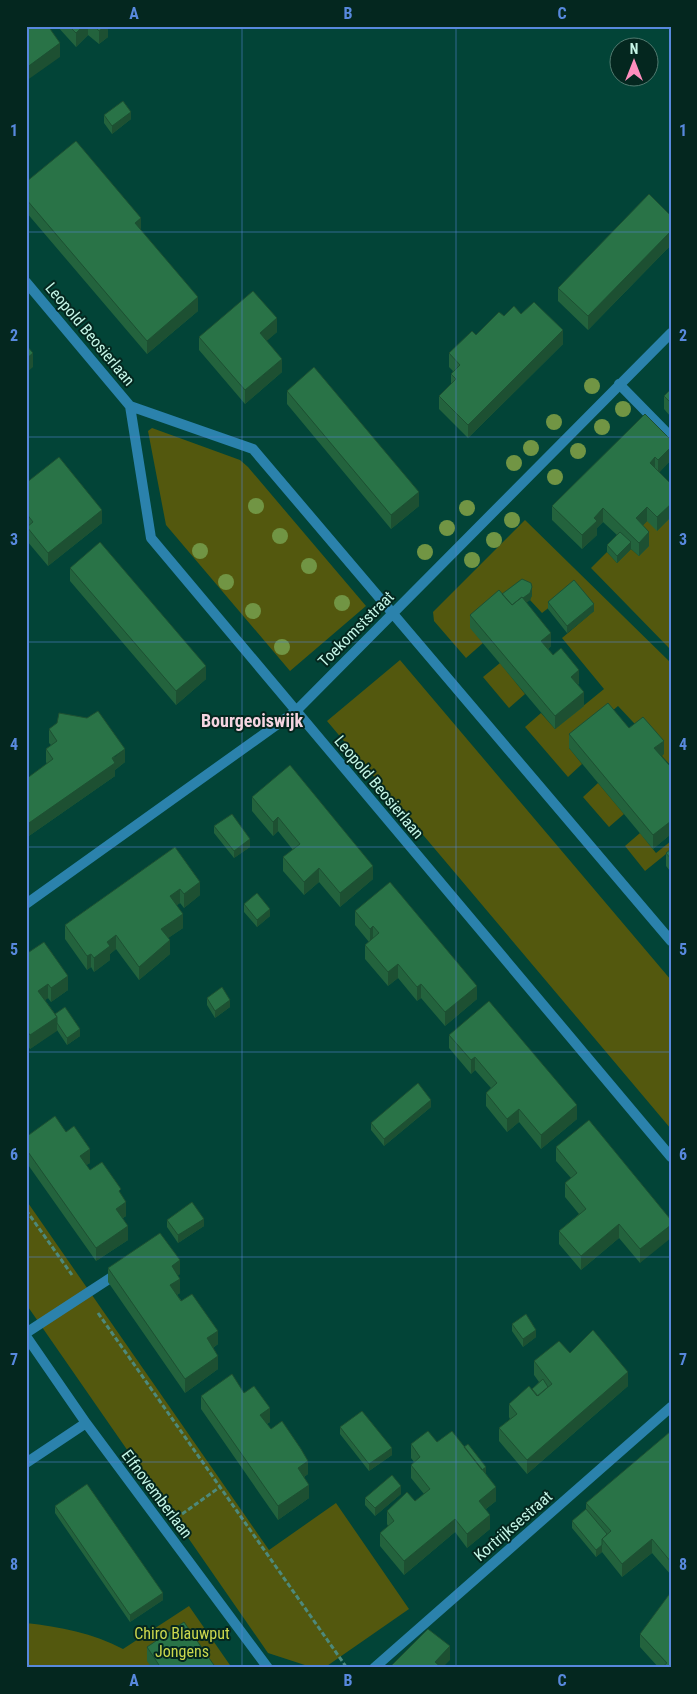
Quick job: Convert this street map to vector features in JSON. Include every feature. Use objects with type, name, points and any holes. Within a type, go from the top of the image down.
[{"type":"street","name":"Leopold Beosierlaan","points":[[26,282],[130,406],[253,450],[671,941]]},
{"type":"street","name":"Toekomststraat","points":[[26,904],[296,711],[671,333]]},
{"type":"street","points":[[619,384],[671,437]]},
{"type":"street","name":"Leopold Beosierlaan","points":[[130,406],[151,538],[671,1157]]},
{"type":"street","points":[[26,1334],[123,1269]]},
{"type":"street","name":"Elfnovemberlaan","points":[[26,1334],[86,1423],[268,1668]]},
{"type":"street","name":"Kortrijksestraat","points":[[374,1668],[671,1406]]},
{"type":"street","points":[[26,1463],[86,1423]]},
{"type":"path","points":[[26,1210],[347,1668]]},
{"type":"path","points":[[163,1527],[220,1487]]},
{"type":"green space","points":[[152,428],[240,460],[366,606],[290,671],[166,525],[148,431]]},
{"type":"green space","points":[[671,517],[671,646],[669,648],[591,568],[607,552],[617,563],[631,549],[639,556],[636,532],[647,521]]},
{"type":"green space","points":[[525,520],[671,663],[671,766],[662,756],[663,754],[618,706],[569,748],[582,764],[568,777],[525,727],[541,713],[555,729],[604,689],[562,638],[594,611],[574,588],[542,613],[530,600],[532,595],[471,628],[483,643],[466,658],[434,621],[433,612]]},
{"type":"green space","points":[[400,660],[671,980],[671,1129],[327,721]]},
{"type":"green space","points":[[500,663],[525,694],[509,708],[483,677]]},
{"type":"green space","points":[[598,783],[624,814],[609,827],[583,797]]},
{"type":"green space","points":[[640,833],[656,853],[671,841],[671,850],[645,871],[625,846]]},
{"type":"green space","points":[[26,1200],[269,1550],[336,1503],[409,1609],[324,1668],[314,1668],[268,1653],[26,1304]]},
{"type":"green space","name":"Chiro Blauwput Jongens","points":[[189,1606],[232,1668],[26,1668],[26,1623],[76,1632],[112,1643],[123,1649]]},
{"type":"building","points":[[26,26],[48,26],[60,43],[26,68]]},
{"type":"building","points":[[69,26],[83,26],[76,33]]},
{"type":"building","points":[[94,26],[105,26],[99,31]]},
{"type":"building","points":[[123,101],[131,112],[112,126],[104,115]]},
{"type":"building","points":[[76,141],[141,218],[135,223],[198,297],[147,341],[26,199],[26,182]]},
{"type":"building","points":[[649,194],[671,216],[671,231],[588,316],[558,288]]},
{"type":"building","points":[[253,291],[277,318],[260,333],[282,359],[245,390],[199,337]]},
{"type":"building","points":[[534,302],[563,330],[468,425],[439,396],[456,379],[451,374],[460,365],[449,353],[472,331],[476,335],[499,312],[504,316],[514,306],[521,314]]},
{"type":"building","points":[[26,345],[33,353],[26,359]]},
{"type":"building","points":[[314,367],[419,492],[391,515],[287,391]]},
{"type":"building","points":[[671,389],[671,403],[664,396]]},
{"type":"building","points":[[645,414],[671,440],[671,447],[658,460],[655,457],[650,463],[671,484],[671,504],[657,517],[647,507],[636,518],[649,532],[639,543],[603,508],[594,518],[597,521],[582,535],[552,506]]},
{"type":"building","points":[[59,457],[102,510],[48,553],[27,527],[33,522],[26,513],[26,483]]},
{"type":"building","points":[[620,532],[631,542],[617,556],[607,545]]},
{"type":"building","points":[[100,542],[206,666],[176,691],[70,568]]},
{"type":"building","points":[[522,579],[531,583],[530,593],[512,605],[502,594]]},
{"type":"building","points":[[574,580],[594,604],[567,626],[548,602]]},
{"type":"building","points":[[499,590],[512,605],[522,597],[551,633],[541,641],[553,655],[561,648],[579,670],[571,677],[584,692],[555,716],[470,615]]},
{"type":"building","points":[[608,703],[629,728],[643,717],[664,741],[654,748],[671,766],[671,821],[653,835],[569,734]]},
{"type":"building","points":[[98,711],[125,749],[112,758],[115,763],[26,825],[26,779],[53,759],[46,749],[57,741],[49,729],[57,723],[59,713],[87,718]]},
{"type":"building","points":[[290,765],[373,866],[340,893],[319,868],[304,882],[283,857],[300,844],[278,817],[273,822],[252,797]]},
{"type":"building","points":[[232,814],[250,839],[234,851],[214,826]]},
{"type":"building","points":[[175,847],[200,882],[184,894],[180,889],[170,896],[183,914],[161,929],[170,940],[139,967],[116,935],[107,942],[110,946],[94,958],[91,954],[87,956],[65,925]]},
{"type":"building","points":[[671,849],[671,859],[666,853]]},
{"type":"building","points":[[390,882],[477,986],[445,1012],[421,984],[417,987],[398,964],[388,972],[365,945],[379,933],[373,926],[370,929],[355,911]]},
{"type":"building","points":[[257,893],[270,909],[257,920],[244,904]]},
{"type":"building","points":[[44,942],[68,976],[51,988],[48,984],[38,991],[57,1017],[30,1035],[26,1030],[26,954]]},
{"type":"building","points":[[222,987],[230,1000],[215,1011],[207,998]]},
{"type":"building","points":[[489,1001],[577,1105],[541,1135],[519,1109],[507,1119],[486,1093],[497,1083],[475,1057],[471,1060],[449,1035]]},
{"type":"building","points":[[65,1007],[80,1029],[67,1038],[57,1023],[55,1014]]},
{"type":"building","points":[[418,1083],[431,1100],[384,1139],[371,1123]]},
{"type":"building","points":[[55,1116],[66,1132],[74,1126],[90,1149],[80,1156],[90,1170],[102,1162],[121,1189],[119,1191],[126,1202],[116,1209],[128,1226],[96,1248],[26,1149],[26,1137]]},
{"type":"building","points":[[589,1120],[671,1220],[671,1225],[640,1249],[619,1224],[581,1256],[559,1231],[586,1209],[565,1183],[577,1173],[556,1147]]},
{"type":"building","points":[[192,1202],[204,1219],[178,1235],[167,1220]]},
{"type":"building","points":[[160,1233],[180,1260],[172,1266],[180,1279],[170,1285],[181,1301],[192,1294],[218,1331],[207,1338],[218,1356],[185,1379],[108,1268]]},
{"type":"building","points":[[526,1314],[536,1330],[523,1339],[512,1324]]},
{"type":"building","points":[[593,1330],[628,1372],[527,1460],[499,1428],[517,1414],[509,1404],[529,1386],[537,1396],[552,1384],[534,1361],[559,1341],[570,1353]]},
{"type":"building","points":[[232,1374],[244,1393],[254,1386],[270,1408],[260,1415],[271,1429],[282,1421],[308,1461],[298,1468],[309,1485],[278,1506],[201,1396]]},
{"type":"building","points":[[543,1379],[548,1387],[538,1396],[532,1389]]},
{"type":"building","points":[[362,1411],[392,1448],[369,1464],[340,1427]]},
{"type":"building","points":[[428,1431],[437,1442],[452,1431],[496,1487],[479,1501],[490,1515],[467,1534],[455,1519],[404,1561],[380,1533],[394,1521],[387,1511],[407,1492],[415,1501],[430,1489],[411,1465],[420,1457],[411,1444]]},
{"type":"building","points":[[671,1431],[671,1562],[652,1539],[622,1564],[602,1539],[611,1531],[586,1503]]},
{"type":"building","points":[[468,1444],[486,1467],[482,1470],[464,1447]]},
{"type":"building","points":[[392,1475],[401,1486],[375,1508],[365,1498]]},
{"type":"building","points":[[87,1484],[163,1593],[130,1615],[55,1506]]},
{"type":"building","points":[[586,1509],[607,1534],[602,1539],[602,1545],[596,1550],[572,1521]]},
{"type":"building","points":[[671,1592],[671,1668],[661,1668],[667,1663],[640,1634]]},
{"type":"building","points":[[184,1622],[216,1668],[161,1668],[147,1647]]},
{"type":"building","points":[[428,1629],[450,1646],[435,1662],[442,1668],[389,1668]]},
{"type":"district","name":"Bourgeoiswijk","points":[[252,720]]}]
